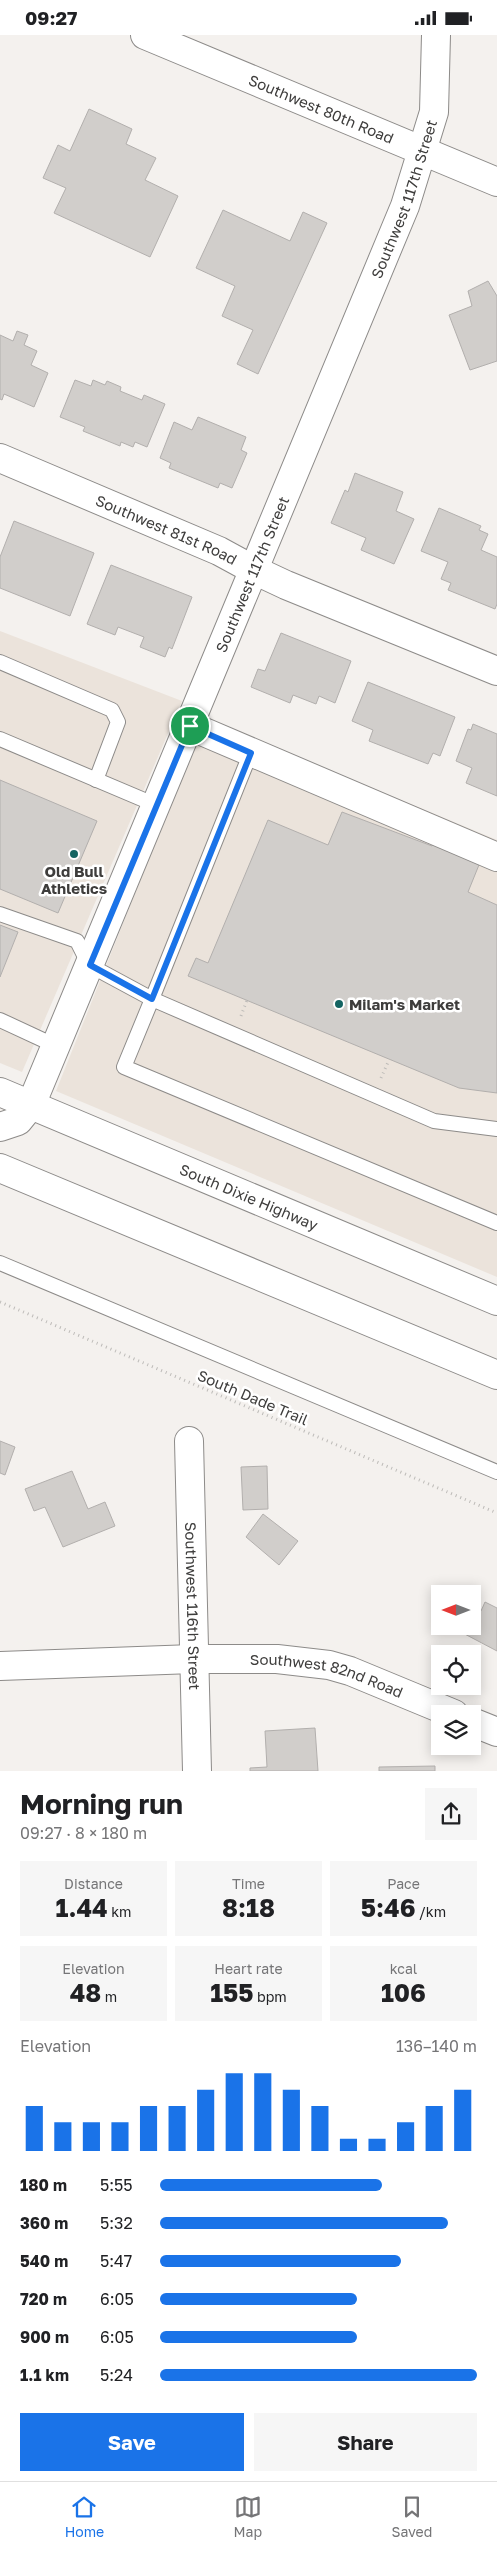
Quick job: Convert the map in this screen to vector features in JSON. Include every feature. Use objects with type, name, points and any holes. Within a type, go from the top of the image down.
[{"type":"main road","name":"Southwest 80th Road","points":[[145,35],[497,181]]},
{"type":"main road","name":"Southwest 117th Street","points":[[31,1105],[405,206],[424,151],[434,112],[436,35]]},
{"type":"main road","name":"Southwest 81st Road","points":[[0,458],[219,551],[254,571],[497,671]]},
{"type":"main road","points":[[190,726],[497,857]]},
{"type":"main road","name":"South Dixie Highway","points":[[0,1092],[497,1301]]},
{"type":"main road","points":[[0,1127],[18,1121],[31,1105]]},
{"type":"main road","points":[[0,1168],[497,1375]]},
{"type":"main road","name":"Southwest 116th Street","points":[[189,1441],[197,1771]]},
{"type":"main road","name":"Southwest 82nd Road","points":[[0,1665],[193,1659],[277,1659],[329,1665],[372,1679],[433,1705]]},
{"type":"main road","points":[[481,1726],[497,1732]]},
{"type":"lane","points":[[0,663],[112,710],[118,722],[116,731],[96,780]]},
{"type":"lane","points":[[0,739],[156,805]]},
{"type":"lane","points":[[251,753],[124,1067],[497,1223]]},
{"type":"lane","points":[[0,914],[77,941],[90,965],[152,999],[434,1121],[497,1129]]},
{"type":"lane","points":[[0,1021],[56,1046]]},
{"type":"lane","points":[[0,1263],[497,1472]]},
{"type":"path","points":[[239,1021],[248,1000]]},
{"type":"path","points":[[380,1081],[389,1060]]},
{"type":"path","name":"South Dade Trail","points":[[0,1302],[497,1513]]},
{"type":"shaded area","points":[[0,631],[182,701],[22,1072],[0,1063]]},
{"type":"shaded area","points":[[205,718],[497,840],[497,1277],[56,1091]]},
{"type":"building","points":[[89,109],[132,129],[126,144],[156,158],[145,180],[178,196],[150,257],[54,213],[66,188],[43,178],[58,145],[70,151]]},
{"type":"building","points":[[223,210],[290,241],[303,212],[327,223],[258,374],[237,364],[253,330],[222,316],[235,286],[196,268]]},
{"type":"building","points":[[488,281],[497,296],[497,361],[470,370],[449,315],[472,306],[468,291]]},
{"type":"building","points":[[17,331],[28,335],[24,345],[37,351],[31,365],[48,373],[34,407],[4,394],[2,400],[0,399],[0,335],[13,341]]},
{"type":"building","points":[[75,380],[91,386],[93,380],[105,385],[107,381],[121,387],[120,391],[142,400],[144,395],[165,404],[147,447],[135,442],[133,447],[121,442],[120,446],[83,431],[85,427],[60,417]]},
{"type":"building","points":[[198,417],[246,437],[241,450],[247,453],[232,488],[220,483],[218,488],[169,468],[171,463],[160,458],[174,422],[192,430]]},
{"type":"building","points":[[355,473],[403,492],[396,511],[414,519],[394,564],[361,550],[366,538],[331,523],[345,490],[348,492]]},
{"type":"building","points":[[439,508],[481,526],[479,530],[488,534],[481,550],[497,557],[497,604],[495,609],[448,590],[451,583],[441,579],[448,562],[421,551]]},
{"type":"building","points":[[14,521],[94,553],[70,616],[0,588],[0,557]]},
{"type":"building","points":[[111,565],[192,597],[172,649],[169,647],[165,657],[140,647],[144,637],[118,627],[115,635],[87,624]]},
{"type":"building","points":[[281,633],[351,661],[335,703],[319,696],[316,704],[293,695],[290,703],[251,687],[258,669],[265,671]]},
{"type":"building","points":[[368,682],[455,717],[440,756],[433,753],[428,764],[369,741],[373,730],[352,721]]},
{"type":"building","points":[[473,724],[497,734],[497,796],[466,783],[472,768],[456,761],[468,729],[471,730]]},
{"type":"building","points":[[0,780],[97,821],[58,913],[0,889]]},
{"type":"building","points":[[342,812],[432,846],[436,836],[483,855],[468,892],[497,905],[497,1093],[459,1088],[188,976],[196,958],[208,963],[268,820],[328,845]]},
{"type":"building","points":[[0,925],[18,932],[0,977]]},
{"type":"building","points":[[0,1441],[15,1447],[5,1475],[0,1473]]},
{"type":"building","points":[[267,1466],[268,1509],[243,1510],[241,1467]]},
{"type":"building","points":[[72,1471],[88,1509],[105,1502],[115,1526],[63,1547],[45,1507],[34,1511],[25,1489]]},
{"type":"building","points":[[263,1514],[298,1541],[279,1565],[246,1537]]},
{"type":"building","points":[[485,1602],[497,1608],[497,1651],[467,1635],[481,1635],[481,1611]]},
{"type":"building","points":[[315,1728],[318,1771],[250,1771],[250,1768],[267,1767],[265,1731]]},
{"type":"building","points":[[435,1766],[435,1771],[379,1771],[379,1767]]},
{"type":"place","name":"Old Bull Athletics","points":[[74,854]]},
{"type":"place","name":"Milam's Market","points":[[339,1004]]},
{"type":"route","points":[[190,726],[251,753],[152,999],[90,965],[190,726]]}]
